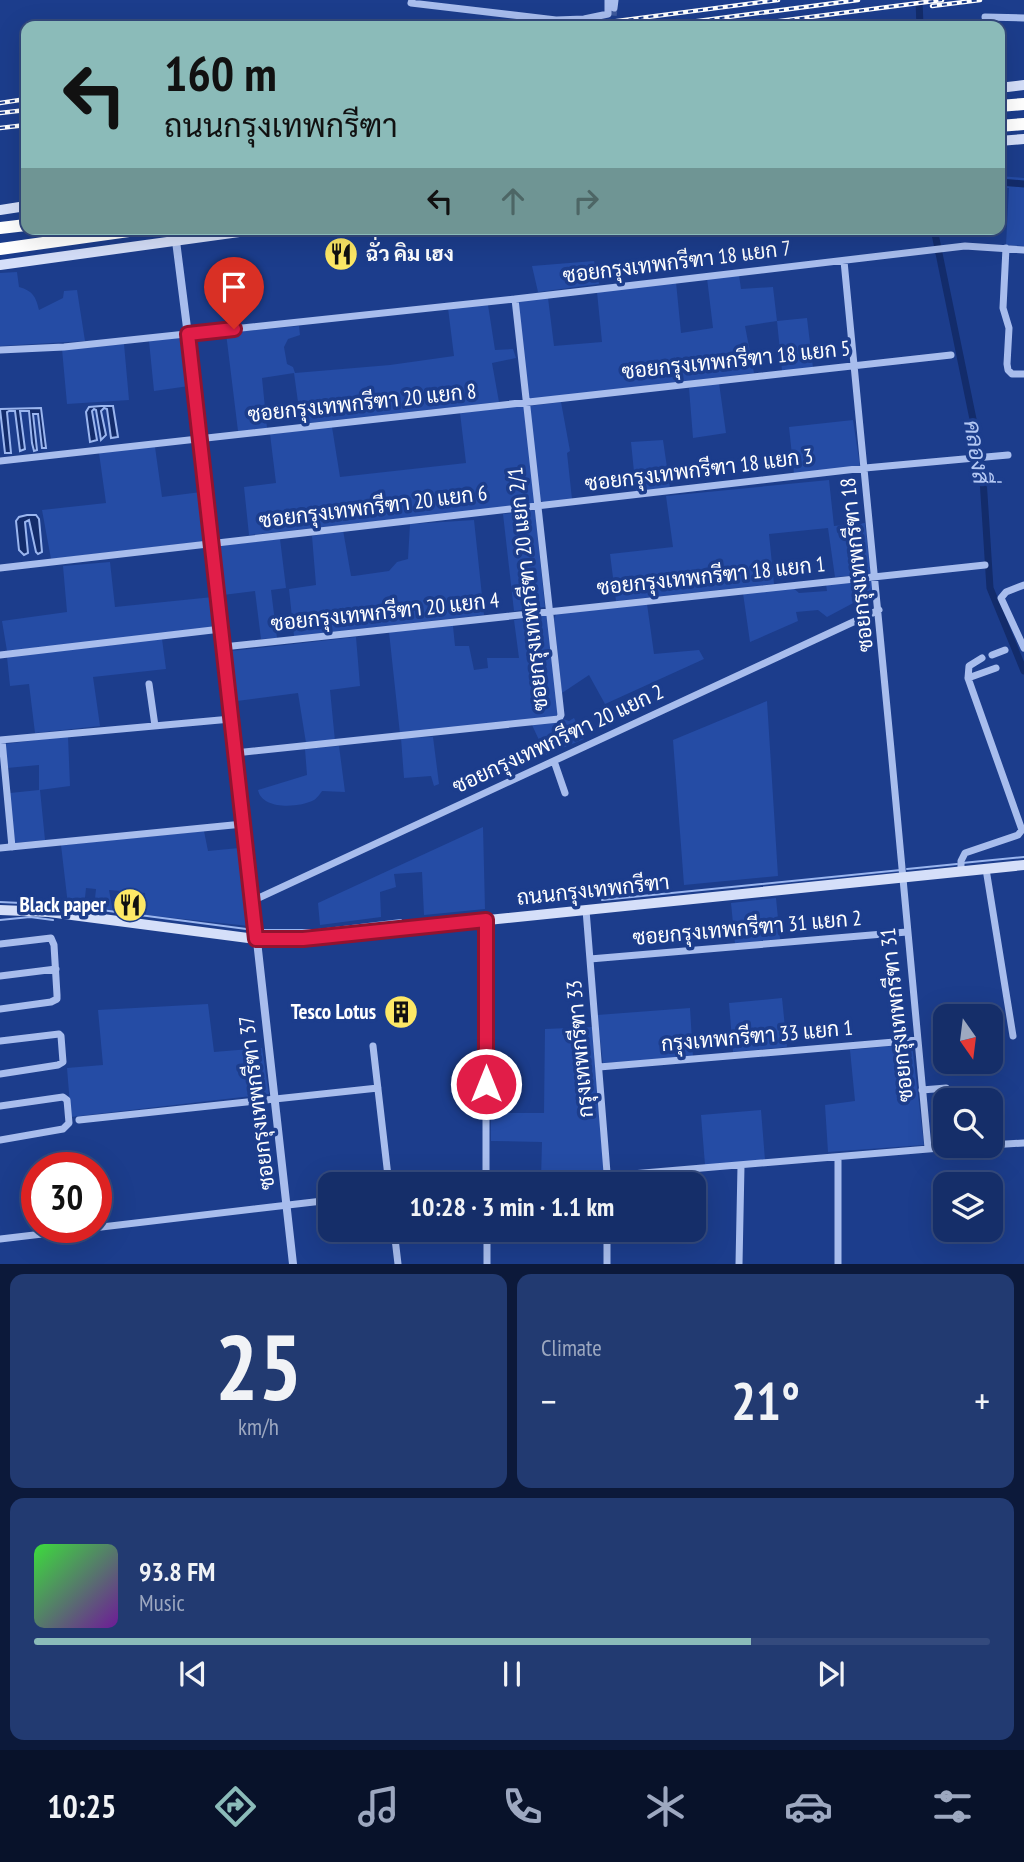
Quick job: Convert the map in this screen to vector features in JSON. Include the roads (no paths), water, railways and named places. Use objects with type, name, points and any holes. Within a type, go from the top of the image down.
[{"type":"highway","points":[[1005,106],[1024,104]]},
{"type":"highway","points":[[1005,126],[1024,124]]},
{"type":"highway","points":[[0,228],[21,226]]},
{"type":"highway","points":[[0,248],[99,235]]},
{"type":"main road","points":[[1005,87],[1024,85]]},
{"type":"main road","points":[[1005,141],[1024,139]]},
{"type":"main road","points":[[0,210],[21,207]]},
{"type":"main road","points":[[0,265],[218,235]]},
{"type":"main road","name":"ถนนกรุงเทพกรีฑา","points":[[0,910],[49,912],[303,939],[586,910],[902,872],[961,866],[986,869],[1024,865]]},
{"type":"street","points":[[412,0],[411,3],[570,21],[608,14],[608,0]]},
{"type":"street","points":[[985,17],[1024,18]]},
{"type":"street","name":"ซอยกรุงเทพกรีฑา 37","points":[[176,241],[201,438],[293,1264]]},
{"type":"street","name":"ซอยกรุงเทพกรีฑา 18 แยก 7","points":[[0,350],[64,347],[515,299],[949,247],[1024,250]]},
{"type":"street","points":[[1006,248],[1003,309],[1009,328],[1007,364],[1012,374],[1024,374]]},
{"type":"street","name":"ซอยกรุงเทพกรีฑา 18","points":[[844,261],[902,872]]},
{"type":"street","name":"ซอยกรุงเทพกรีฑา 20 แยก 2/1","points":[[235,753],[559,719],[561,715],[551,611],[515,299]]},
{"type":"street","name":"ซอยกรุงเทพกรีฑา 18 แยก 5","points":[[526,402],[951,355]]},
{"type":"street","name":"ซอยกรุงเทพกรีฑา 20 แยก 8","points":[[0,461],[526,402]]},
{"type":"street","name":"ซอยกรุงเทพกรีฑา 18 แยก 3","points":[[538,506],[1008,454]]},
{"type":"street","name":"ซอยกรุงเทพกรีฑา 20 แยก 6","points":[[0,568],[538,506]]},
{"type":"street","name":"ซอยกรุงเทพกรีฑา 18 แยก 1","points":[[551,611],[985,565]]},
{"type":"street","points":[[1024,585],[1006,592],[1002,598],[1024,648]]},
{"type":"street","name":"ซอยกรุงเทพกรีฑา 20 แยก 2","points":[[252,901],[879,610]]},
{"type":"street","name":"ซอยกรุงเทพกรีฑา 20 แยก 4","points":[[223,647],[551,611]]},
{"type":"street","points":[[1015,628],[1024,624]]},
{"type":"street","points":[[0,655],[221,629]]},
{"type":"street","points":[[992,655],[1005,650]]},
{"type":"street","points":[[961,866],[962,856],[970,850],[1018,835],[1022,830],[968,678],[969,666],[982,658]]},
{"type":"street","points":[[968,678],[996,668]]},
{"type":"street","points":[[149,684],[155,726]]},
{"type":"street","points":[[12,847],[1,740],[231,719]]},
{"type":"street","points":[[554,761],[565,793]]},
{"type":"street","points":[[0,848],[243,824]]},
{"type":"street","points":[[986,869],[1013,1036]]},
{"type":"street","name":"ซอยกรุงเทพกรีฑา 31","points":[[902,872],[928,1148]]},
{"type":"street","name":"กรุงเทพกรีฑา 33","points":[[586,910],[607,1172]]},
{"type":"street","points":[[486,920],[486,1172]]},
{"type":"street","name":"ซอยกรุงเทพกรีฑา 31 แยก 2","points":[[590,959],[906,932]]},
{"type":"street","points":[[0,944],[51,938],[54,945],[57,995],[55,1001],[0,1009]]},
{"type":"street","points":[[0,976],[56,969]]},
{"type":"street","points":[[0,1041],[59,1034],[63,1062],[0,1074]]},
{"type":"street","name":"กรุงเทพกรีฑา 33 แยก 1","points":[[599,1067],[918,1040]]},
{"type":"street","points":[[373,1046],[388,1172]]},
{"type":"street","points":[[79,1120],[378,1088]]},
{"type":"street","points":[[922,1090],[933,1089]]},
{"type":"street","points":[[0,1106],[63,1097],[67,1100],[69,1123],[63,1129],[0,1140]]},
{"type":"street","points":[[1003,1144],[1024,1143]]},
{"type":"street","points":[[684,1172],[933,1148]]},
{"type":"street","points":[[838,1157],[838,1264]]},
{"type":"street","points":[[739,1264],[741,1166]]},
{"type":"street","points":[[0,1239],[318,1201]]},
{"type":"street","points":[[395,1242],[398,1264]]},
{"type":"street","points":[[487,1242],[487,1264]]},
{"type":"street","points":[[607,1242],[607,1264]]},
{"type":"waterway","name":"คลองสี่","points":[[919,0],[920,21]]},
{"type":"waterway","points":[[1005,182],[1024,184]]},
{"type":"waterway","name":"คลองสี่","points":[[935,235],[982,463],[990,588],[1024,671]]},
{"type":"waterway","points":[[962,863],[1024,857]]},
{"type":"waterway","points":[[907,869],[957,864]]},
{"type":"waterway","points":[[602,900],[901,870]]},
{"type":"waterway","points":[[0,902],[63,905],[254,930]]},
{"type":"waterway","points":[[0,920],[30,917],[53,920]]},
{"type":"waterway","points":[[259,930],[318,930],[401,920]]},
{"type":"tunnel","points":[[613,21],[614,8]]},
{"type":"railway","points":[[617,21],[778,0]]},
{"type":"railway","points":[[698,21],[858,0]]},
{"type":"railway","points":[[779,21],[942,0]]},
{"type":"railway","points":[[932,6],[980,0]]},
{"type":"railway","points":[[0,103],[21,100]]},
{"type":"railway","points":[[0,113],[21,111]]},
{"type":"railway","points":[[0,128],[21,126]]},
{"type":"place","name":"ฉั่ว คิม เฮง","points":[[341,254]]},
{"type":"place","name":"Black paper","points":[[130,905]]},
{"type":"place","name":"Tesco Lotus","points":[[401,1012]]}]
